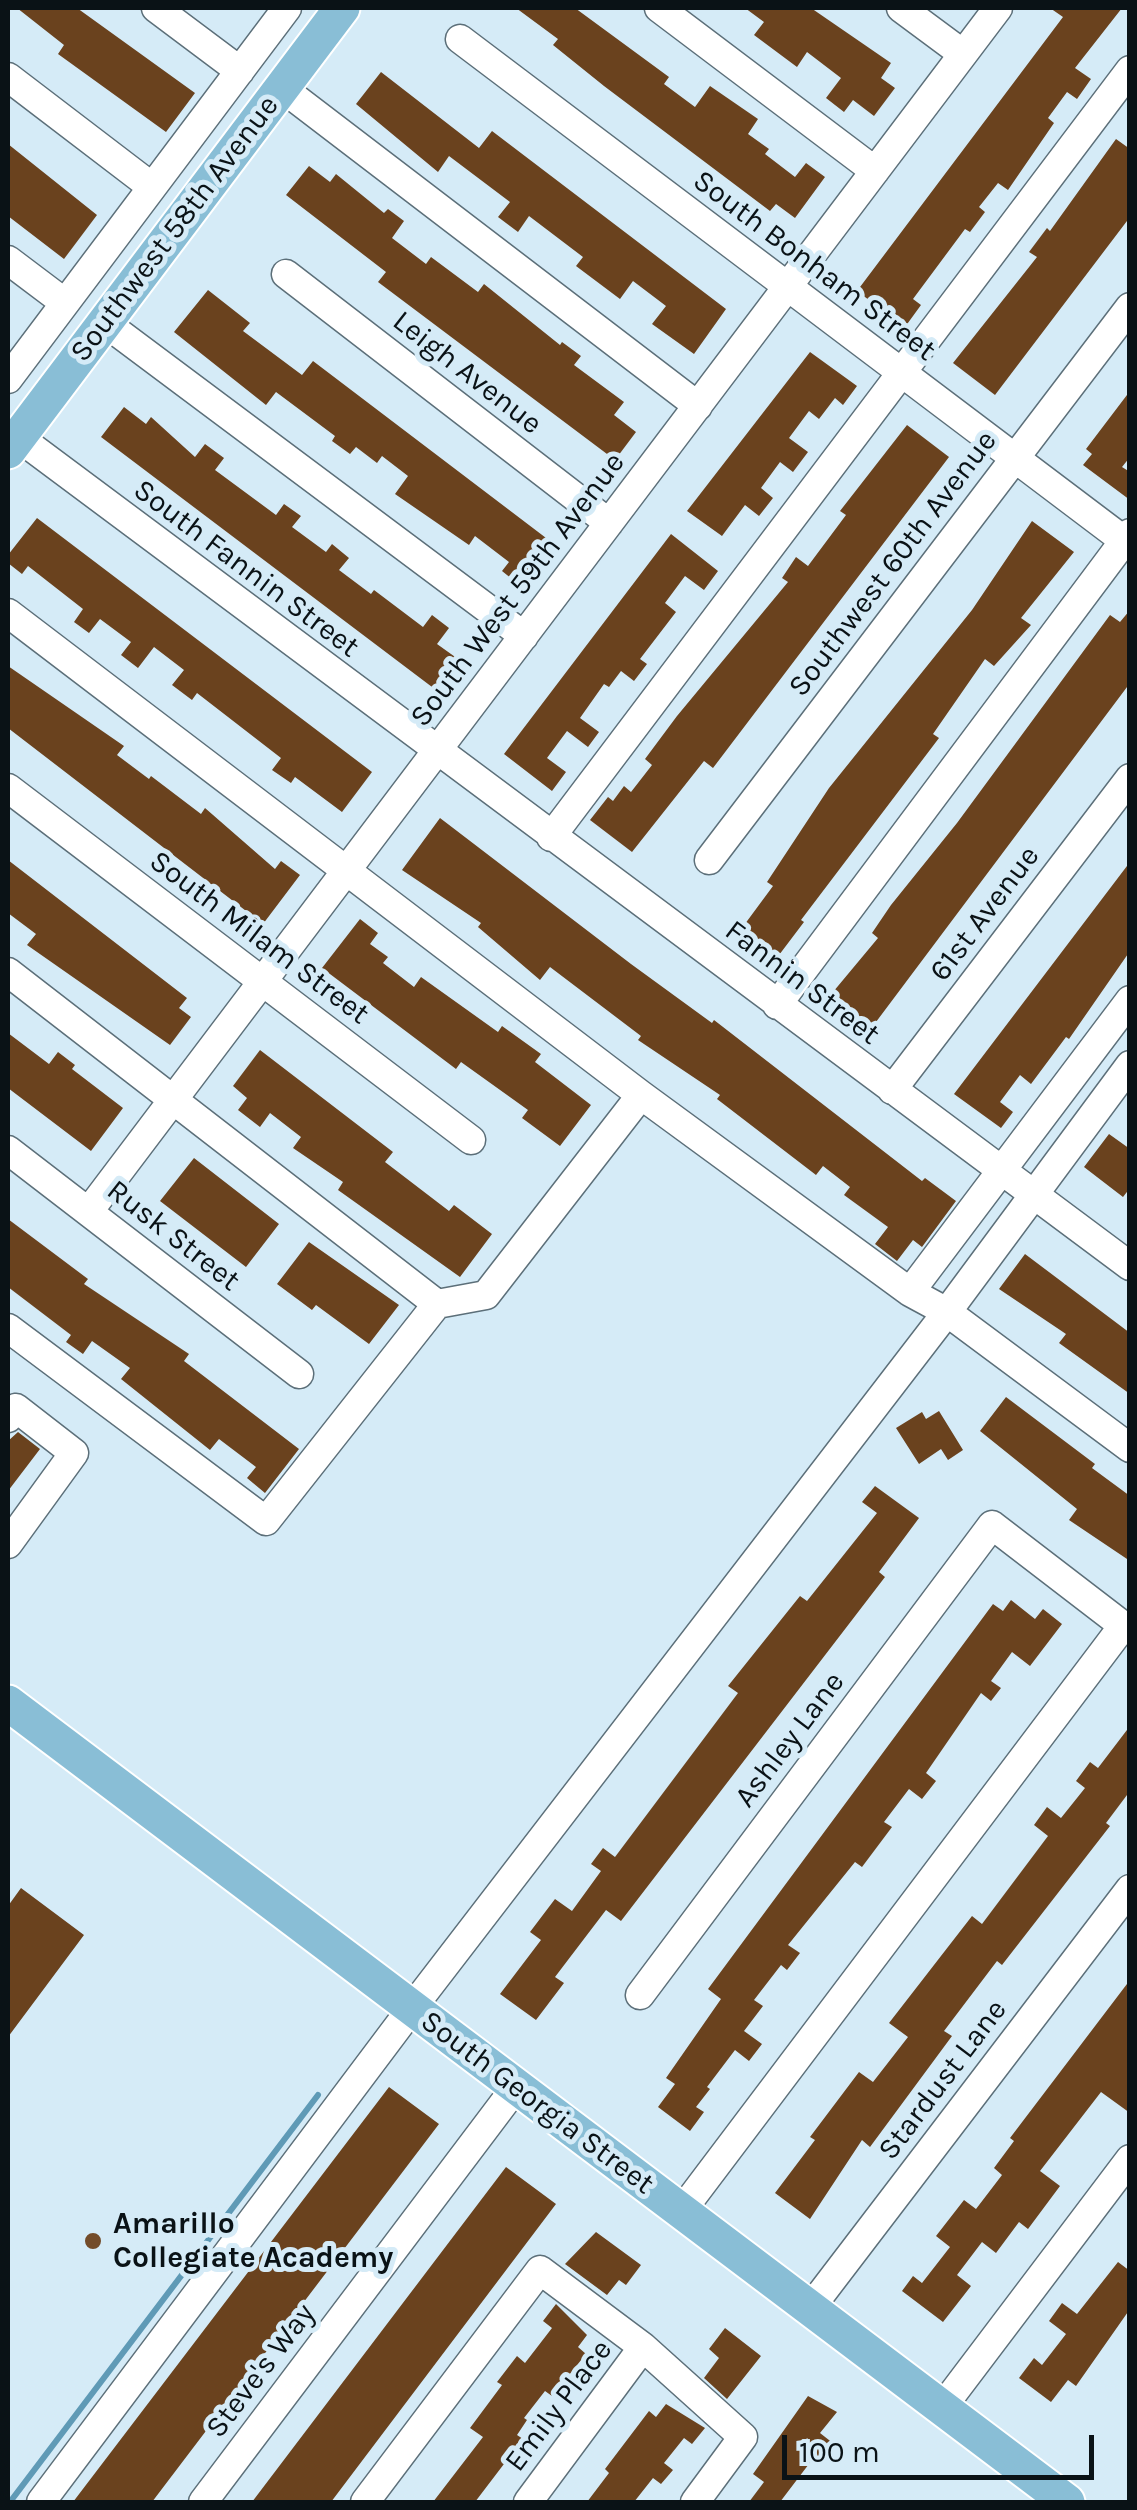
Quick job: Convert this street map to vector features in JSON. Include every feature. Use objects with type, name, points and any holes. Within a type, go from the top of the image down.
[{"type":"main road","name":"Southwest 58th Avenue","points":[[12,444],[342,8]]},
{"type":"main road","name":"South Georgia Street","points":[[8,1704],[808,2311],[1067,2502]]},
{"type":"street","points":[[156,8],[240,71]]},
{"type":"street","points":[[8,379],[288,8]]},
{"type":"street","points":[[659,8],[875,171]]},
{"type":"street","points":[[901,8],[963,54]]},
{"type":"street","name":"South West 59th Avenue","points":[[89,1212],[998,8]]},
{"type":"street","name":"South Bonham Street","points":[[460,39],[1128,539]]},
{"type":"street","points":[[551,837],[1130,70]]},
{"type":"street","points":[[8,77],[152,186]]},
{"type":"street","points":[[282,88],[698,406]]},
{"type":"street","points":[[8,260],[65,303]]},
{"type":"street","name":"Leigh Avenue","points":[[286,274],[609,523]]},
{"type":"street","name":"Southwest 60th Avenue","points":[[709,860],[1130,308]]},
{"type":"street","points":[[104,322],[524,636]]},
{"type":"street","name":"South Fannin Street","points":[[12,444],[436,752]]},
{"type":"street","points":[[777,1004],[1128,539]]},
{"type":"street","points":[[8,613],[640,1094],[910,1292],[948,1312],[1130,1448]]},
{"type":"street","name":"Fannin Street","points":[[436,752],[1130,1266]]},
{"type":"street","name":"61st Avenue","points":[[892,1090],[1130,778]]},
{"type":"street","name":"South Milam Street","points":[[8,788],[470,1140]]},
{"type":"street","points":[[8,972],[438,1304]]},
{"type":"street","points":[[910,1292],[1130,1000]]},
{"type":"street","points":[[40,2502],[412,2008],[948,1312],[1032,1194],[1127,1075]]},
{"type":"street","points":[[8,1328],[266,1521],[438,1304],[486,1294],[640,1094]]},
{"type":"street","name":"Rusk Street","points":[[8,1150],[299,1374]]},
{"type":"street","points":[[8,1418],[16,1408],[74,1452],[8,1544]]},
{"type":"street","name":"Ashley Lane","points":[[640,1995],[992,1525],[1126,1629]]},
{"type":"street","points":[[680,2212],[1126,1629]]},
{"type":"street","name":"Stardust Lane","points":[[808,2311],[1130,1890]]},
{"type":"street","name":"Steve's Way","points":[[203,2502],[516,2087]]},
{"type":"street","points":[[941,2410],[1130,2160]]},
{"type":"street","points":[[366,2502],[540,2270],[642,2347],[744,2437],[694,2502]]},
{"type":"street","name":"Emily Place","points":[[528,2502],[642,2347]]},
{"type":"building","points":[[17,8],[77,8],[195,93],[166,132],[58,54],[64,45]]},
{"type":"building","points":[[516,8],[575,8],[669,77],[664,84],[695,107],[710,86],[758,119],[748,134],[769,149],[765,154],[795,177],[806,163],[825,177],[795,218],[776,204],[770,211],[604,86],[553,45],[558,39]]},
{"type":"building","points":[[745,8],[811,8],[891,63],[881,78],[895,88],[874,116],[853,100],[844,112],[826,98],[841,78],[807,52],[797,67],[754,35],[764,22]]},
{"type":"building","points":[[1050,8],[1122,8],[1075,68],[1091,79],[1077,99],[1067,92],[1048,118],[1054,123],[1008,190],[998,183],[979,207],[985,212],[970,232],[965,229],[913,299],[921,305],[905,327],[857,291],[1063,17]]},
{"type":"building","points":[[381,72],[479,148],[492,131],[726,309],[694,354],[652,324],[666,306],[633,281],[620,299],[576,266],[583,257],[529,216],[518,232],[498,217],[510,202],[449,156],[438,172],[356,104]]},
{"type":"building","points":[[1116,139],[1130,149],[1130,217],[995,395],[953,363],[1037,257],[1029,252],[1047,228],[1050,231]]},
{"type":"building","points":[[8,144],[97,215],[64,259],[8,216]]},
{"type":"building","points":[[309,166],[330,182],[336,174],[384,213],[388,209],[404,221],[392,238],[426,264],[431,257],[478,292],[484,284],[560,345],[562,342],[581,356],[574,365],[624,402],[614,415],[636,432],[615,460],[378,282],[386,272],[286,195]]},
{"type":"building","points":[[208,290],[250,323],[243,331],[302,375],[313,361],[550,541],[517,583],[502,571],[509,562],[475,536],[469,545],[395,494],[408,476],[382,456],[377,463],[356,447],[350,454],[332,441],[335,436],[276,392],[266,405],[174,332]]},
{"type":"building","points":[[810,352],[857,386],[843,405],[835,398],[819,419],[809,411],[789,438],[808,452],[793,472],[780,462],[761,488],[773,498],[759,516],[745,505],[722,536],[687,511]]},
{"type":"building","points":[[1130,391],[1130,457],[1122,467],[1130,472],[1130,500],[1083,465],[1092,454],[1086,449]]},
{"type":"building","points":[[124,407],[146,424],[151,417],[195,457],[205,444],[224,458],[215,470],[276,515],[284,504],[301,516],[292,527],[326,552],[332,544],[349,558],[339,570],[371,594],[374,590],[423,627],[432,615],[449,628],[437,644],[458,659],[436,690],[101,437]]},
{"type":"building","points":[[907,425],[949,457],[713,768],[704,761],[632,852],[590,820],[608,797],[613,801],[624,786],[631,792],[652,765],[645,759],[677,716],[788,582],[782,578],[796,557],[808,566],[846,515],[840,511]]},
{"type":"building","points":[[37,518],[372,772],[342,812],[295,777],[291,783],[272,770],[281,758],[197,693],[192,700],[172,685],[184,670],[154,647],[138,668],[121,655],[131,642],[100,619],[89,633],[74,622],[83,609],[28,566],[22,574],[8,563],[8,555]]},
{"type":"building","points":[[1032,521],[1074,552],[1021,618],[1031,625],[994,666],[985,659],[933,734],[939,738],[801,920],[804,922],[776,959],[739,932],[773,886],[767,882],[829,788],[972,610]]},
{"type":"building","points":[[671,534],[718,571],[704,590],[685,576],[665,603],[676,612],[640,659],[647,664],[634,681],[621,671],[609,687],[604,684],[580,718],[599,732],[588,747],[567,731],[547,758],[566,772],[552,791],[504,754]]},
{"type":"building","points":[[1130,610],[1130,683],[870,1030],[828,998],[878,938],[872,933],[891,905],[957,823],[1110,615],[1120,622]]},
{"type":"building","points":[[8,666],[124,746],[117,755],[149,779],[151,776],[201,814],[205,808],[275,869],[281,861],[300,875],[263,924],[8,728]]},
{"type":"building","points":[[440,818],[631,964],[712,1023],[714,1020],[922,1181],[925,1178],[956,1201],[922,1247],[913,1240],[897,1261],[875,1244],[888,1227],[844,1195],[850,1187],[823,1166],[816,1175],[717,1099],[720,1095],[638,1040],[641,1036],[550,967],[540,980],[478,927],[481,923],[402,870]]},
{"type":"building","points":[[8,860],[187,998],[179,1008],[191,1017],[170,1045],[27,945],[36,934],[8,913]]},
{"type":"building","points":[[1130,862],[1130,951],[1069,1039],[1066,1037],[1031,1084],[1020,1075],[1000,1102],[1013,1112],[1001,1128],[954,1094]]},
{"type":"building","points":[[360,919],[378,933],[370,944],[388,957],[383,963],[414,987],[421,977],[498,1032],[502,1026],[541,1054],[535,1062],[591,1105],[560,1146],[522,1118],[528,1110],[461,1062],[456,1069],[322,968]]},
{"type":"building","points":[[8,1033],[49,1064],[58,1052],[75,1065],[72,1069],[123,1108],[91,1151],[8,1088]]},
{"type":"building","points":[[260,1050],[393,1152],[385,1162],[449,1211],[454,1205],[492,1234],[460,1277],[338,1190],[343,1182],[293,1148],[301,1137],[270,1113],[260,1127],[238,1110],[247,1098],[233,1086]]},
{"type":"building","points":[[1109,1134],[1130,1149],[1130,1188],[1123,1197],[1084,1167]]},
{"type":"building","points":[[194,1158],[279,1224],[246,1267],[160,1201]]},
{"type":"building","points":[[8,1219],[88,1279],[84,1284],[189,1354],[184,1361],[299,1449],[265,1493],[247,1478],[256,1467],[219,1439],[210,1450],[121,1379],[130,1368],[92,1341],[83,1354],[66,1342],[71,1335],[8,1287]]},
{"type":"building","points":[[309,1242],[399,1305],[369,1344],[316,1305],[312,1310],[277,1284]]},
{"type":"building","points":[[1025,1254],[1130,1333],[1130,1394],[1059,1343],[1066,1334],[999,1289]]},
{"type":"building","points":[[1006,1397],[1095,1464],[1092,1468],[1130,1496],[1130,1561],[1069,1520],[1077,1509],[980,1431]]},
{"type":"building","points":[[939,1411],[963,1450],[948,1460],[941,1449],[919,1464],[896,1428],[922,1412],[926,1419]]},
{"type":"building","points":[[18,1432],[40,1449],[8,1491],[8,1441]]},
{"type":"building","points":[[875,1486],[919,1518],[879,1572],[885,1577],[621,1921],[606,1910],[555,1977],[564,1983],[536,2020],[500,1994],[541,1940],[530,1932],[555,1899],[572,1911],[601,1871],[591,1864],[603,1848],[615,1857],[738,1693],[728,1686],[800,1596],[807,1601],[877,1513],[862,1502]]},
{"type":"building","points":[[1011,1600],[1035,1619],[1043,1609],[1062,1624],[1030,1666],[1012,1652],[991,1681],[1001,1688],[991,1701],[981,1693],[926,1773],[936,1781],[922,1799],[909,1789],[884,1822],[892,1827],[862,1867],[855,1862],[788,1945],[800,1953],[787,1970],[781,1965],[754,2000],[763,2006],[744,2031],[762,2044],[749,2061],[735,2050],[707,2087],[710,2089],[696,2107],[704,2112],[690,2131],[658,2107],[675,2084],[666,2078],[721,1999],[708,1989],[993,1604],[1003,1611]]},
{"type":"building","points":[[1130,1726],[1130,1791],[1106,1823],[1110,1826],[1002,1965],[997,1961],[944,2031],[952,2036],[870,2147],[862,2140],[810,2219],[775,2193],[815,2140],[810,2137],[859,2072],[873,2082],[908,2037],[889,2023],[972,1916],[982,1924],[1048,1836],[1034,1825],[1047,1807],[1061,1818],[1085,1788],[1076,1781],[1090,1762],[1098,1768]]},
{"type":"building","points":[[21,1888],[84,1935],[8,2037],[8,1906]]},
{"type":"building","points":[[1130,1980],[1130,2113],[1101,2092],[1040,2171],[1060,2186],[1028,2229],[1019,2222],[996,2253],[982,2242],[957,2275],[971,2286],[943,2322],[902,2291],[913,2276],[922,2283],[950,2247],[936,2236],[964,2200],[976,2209],[1002,2175],[994,2168],[1014,2141],[1010,2138]]},
{"type":"building","points":[[389,2087],[439,2124],[152,2502],[73,2502]]},
{"type":"building","points":[[506,2167],[556,2204],[331,2502],[252,2502]]},
{"type":"building","points":[[596,2232],[641,2265],[626,2285],[619,2280],[607,2295],[565,2264]]},
{"type":"building","points":[[1118,2262],[1130,2271],[1130,2309],[1076,2386],[1068,2380],[1051,2402],[1019,2378],[1034,2358],[1042,2365],[1066,2334],[1049,2321],[1062,2303],[1077,2314]]},
{"type":"building","points":[[556,2304],[587,2335],[578,2347],[586,2354],[552,2396],[545,2391],[524,2418],[527,2420],[517,2435],[523,2439],[475,2502],[433,2502],[483,2437],[470,2428],[502,2385],[497,2382],[517,2356],[525,2363],[552,2328],[543,2321]]},
{"type":"building","points":[[725,2328],[761,2356],[727,2399],[704,2378],[719,2358],[709,2349]]},
{"type":"building","points":[[808,2396],[837,2412],[820,2433],[834,2444],[821,2461],[815,2456],[780,2502],[749,2502],[764,2482],[753,2474]]},
{"type":"building","points":[[666,2404],[705,2428],[692,2444],[684,2438],[664,2463],[673,2470],[661,2484],[653,2478],[634,2502],[587,2502],[609,2473],[605,2469],[649,2411],[656,2417]]},
{"type":"waterway","points":[[10,2502],[318,2095]]},
{"type":"place","name":"Amarillo Collegiate Academy","points":[[93,2241]]}]
